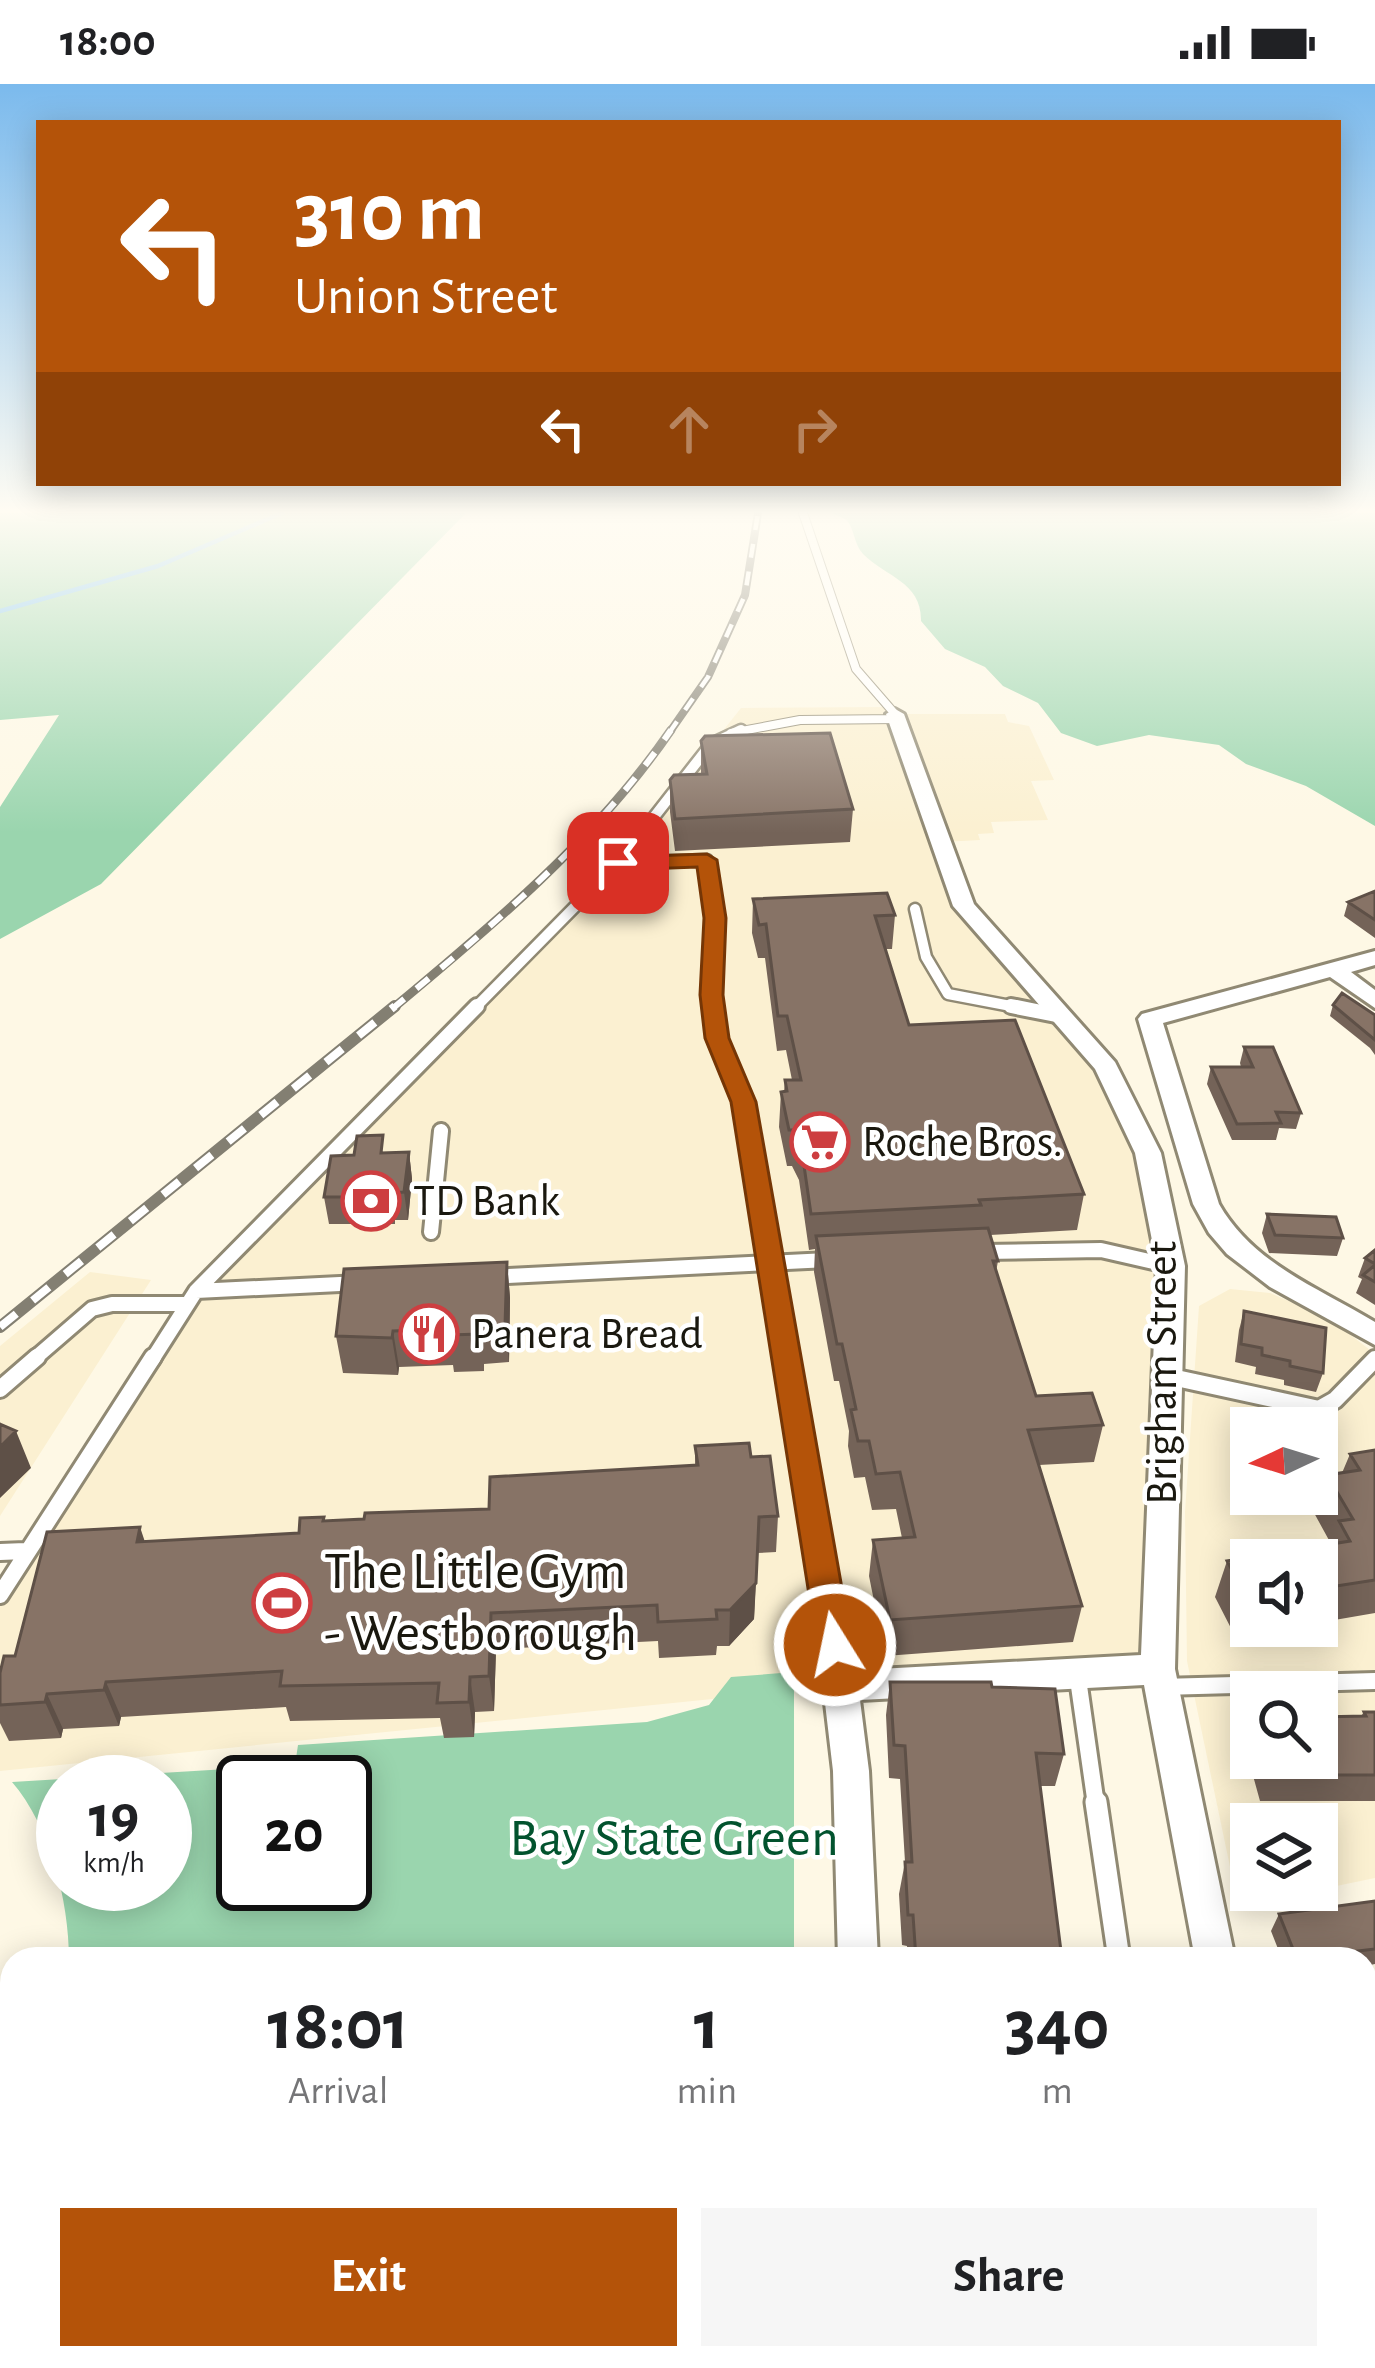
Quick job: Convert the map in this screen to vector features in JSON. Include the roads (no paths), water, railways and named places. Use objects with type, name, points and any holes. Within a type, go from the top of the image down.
[{"type":"street","name":"Brigham Street","points":[[896,717],[964,906],[1106,1066],[1148,1153],[1172,1266],[1159,1678],[1213,1947]]},
{"type":"street","points":[[1375,958],[1150,1019],[1206,1204],[1219,1228],[1246,1256],[1375,1335]]},
{"type":"street","points":[[1333,969],[1375,1000]]},
{"type":"street","points":[[858,1947],[851,1771],[842,1686],[1077,1672],[1159,1678]]},
{"type":"lane","points":[[839,620],[856,669],[896,717]]},
{"type":"lane","points":[[0,1595],[191,1298],[618,863],[722,735],[772,724],[896,717]]},
{"type":"lane","points":[[618,863],[707,860],[715,918],[712,995],[717,1038],[743,1102],[842,1686]]},
{"type":"lane","points":[[915,909],[926,957],[948,994],[1061,1016]]},
{"type":"lane","points":[[431,1232],[441,1131]]},
{"type":"lane","points":[[962,1253],[1102,1247],[1131,1251],[1172,1266]]},
{"type":"lane","points":[[483,1277],[842,1259]]},
{"type":"lane","points":[[0,1389],[92,1309],[388,1282]]},
{"type":"lane","points":[[1167,1376],[1319,1409],[1336,1401],[1355,1373],[1375,1359]]},
{"type":"lane","points":[[0,1552],[25,1551]]},
{"type":"lane","points":[[1077,1672],[1117,1947]]},
{"type":"lane","points":[[1159,1678],[1375,1681]]},
{"type":"railway","points":[[669,733],[708,677],[734,620]]},
{"type":"railway","points":[[392,1009],[577,844],[671,730]]},
{"type":"railway","points":[[0,1327],[395,1006]]},
{"type":"place","name":"Roche Bros.","points":[[820,1142]]},
{"type":"place","name":"TD Bank","points":[[371,1201]]},
{"type":"place","name":"Panera Bread","points":[[429,1334]]},
{"type":"place","name":"The Little Gym - Westborough","points":[[282,1603]]},
{"type":"park label","name":"Bay State Green","points":[[674,1839]]}]
